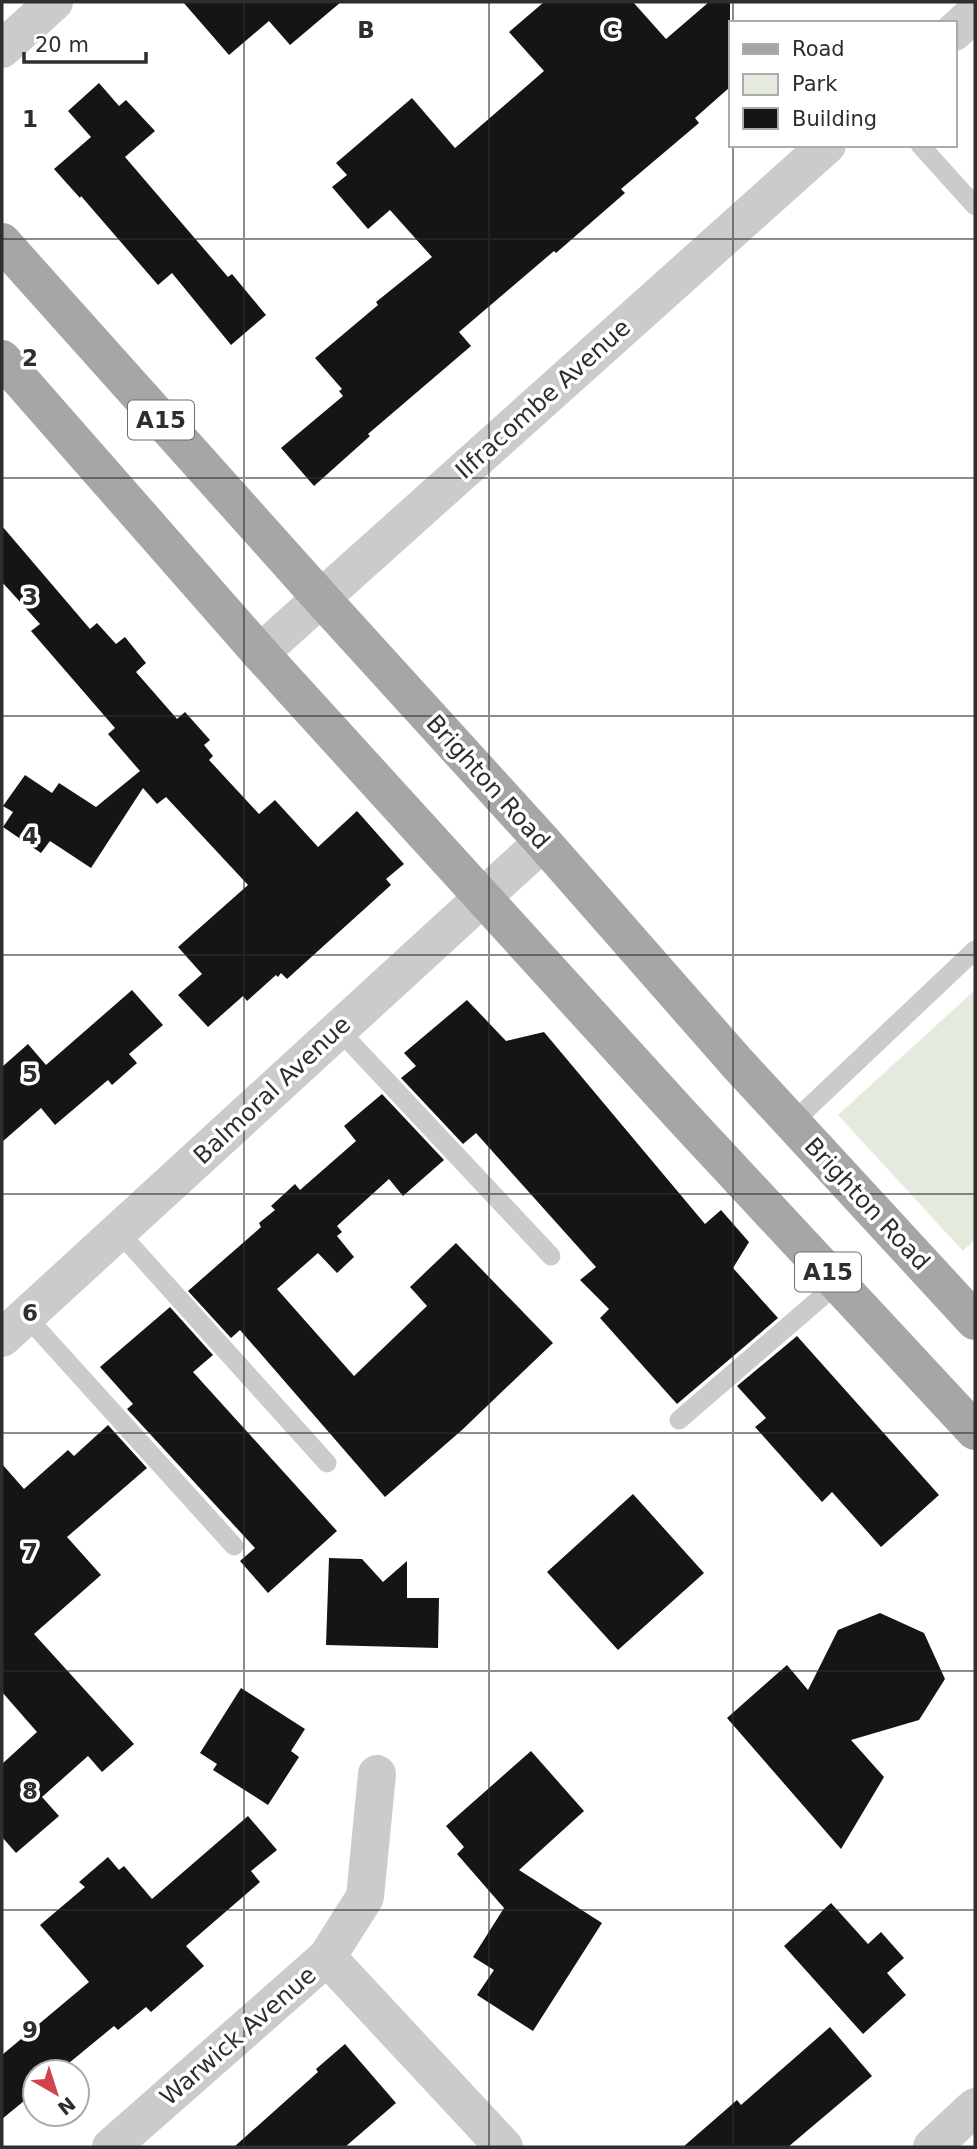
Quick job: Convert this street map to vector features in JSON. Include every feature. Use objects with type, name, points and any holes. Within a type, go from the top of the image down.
[{"type":"main road","name":"Brighton Road","points":[[2,242],[543,842],[792,1123],[975,1321]]},
{"type":"main road","name":"A15","points":[[2,359],[260,653],[975,1431]]},
{"type":"street","points":[[2,49],[54,2]]},
{"type":"street","points":[[956,30],[975,13]]},
{"type":"street","name":"Ilfracombe Avenue","points":[[260,653],[825,147]]},
{"type":"street","name":"Balmoral Avenue","points":[[14,1327],[543,842]]},
{"type":"street","points":[[327,1957],[365,1897],[377,1773]]},
{"type":"street","name":"Warwick Avenue","points":[[111,2147],[327,1957],[505,2147]]},
{"type":"street","points":[[932,2147],[975,2107]]},
{"type":"lane","points":[[921,147],[975,205]]},
{"type":"lane","points":[[792,1123],[975,950]]},
{"type":"lane","points":[[338,1029],[551,1256]]},
{"type":"lane","points":[[118,1231],[327,1463]]},
{"type":"lane","points":[[679,1420],[838,1283]]},
{"type":"lane","points":[[14,1327],[234,1546]]},
{"type":"green space","points":[[975,990],[975,1239],[963,1251],[838,1115]]},
{"type":"building","points":[[183,2],[341,2],[290,45],[269,21],[229,55]]},
{"type":"building","points":[[544,2],[633,2],[666,39],[709,2],[730,2],[729,88],[695,118],[699,123],[621,189],[625,193],[459,332],[471,346],[368,434],[370,436],[314,486],[281,448],[343,396],[339,391],[342,389],[315,358],[378,305],[376,302],[432,257],[390,210],[368,229],[332,187],[347,175],[336,163],[412,98],[455,148],[544,71],[509,32]]},
{"type":"building","points":[[99,83],[119,106],[126,100],[155,131],[125,157],[228,277],[232,274],[266,315],[231,345],[172,273],[158,285],[54,169],[91,137],[68,111]]},
{"type":"building","points":[[2,526],[90,629],[97,623],[116,644],[125,637],[146,663],[136,672],[177,719],[185,712],[210,740],[204,745],[213,756],[209,760],[259,814],[275,800],[318,847],[357,811],[404,864],[386,879],[391,885],[287,979],[281,973],[278,977],[276,975],[247,1001],[243,996],[208,1027],[178,995],[202,974],[178,947],[248,885],[166,797],[157,804],[143,788],[91,868],[50,841],[41,853],[3,827],[13,812],[3,806],[25,775],[52,793],[59,783],[96,807],[140,771],[108,734],[115,728],[31,631],[40,624],[2,582]]},
{"type":"building","points":[[132,990],[163,1025],[129,1054],[137,1063],[112,1085],[108,1080],[55,1125],[41,1108],[2,1142],[2,1067],[28,1044],[46,1065]]},
{"type":"building","points":[[467,1000],[506,1041],[544,1032],[705,1224],[721,1210],[749,1242],[733,1268],[778,1318],[677,1404],[600,1318],[609,1309],[580,1280],[596,1267],[476,1133],[463,1144],[401,1078],[416,1066],[404,1053]]},
{"type":"building","points":[[382,1094],[444,1160],[403,1196],[389,1179],[337,1226],[342,1232],[337,1236],[354,1257],[337,1273],[318,1253],[277,1289],[354,1376],[427,1306],[410,1287],[456,1243],[553,1343],[462,1430],[385,1497],[240,1330],[231,1338],[188,1291],[261,1227],[259,1223],[275,1210],[271,1206],[295,1184],[300,1190],[356,1141],[344,1126]]},
{"type":"building","points":[[170,1307],[213,1355],[193,1372],[337,1531],[268,1593],[240,1561],[255,1548],[127,1409],[133,1404],[100,1367]]},
{"type":"building","points":[[797,1336],[939,1495],[881,1547],[832,1492],[822,1502],[755,1427],[766,1418],[737,1386]]},
{"type":"building","points":[[108,1425],[147,1468],[67,1537],[101,1575],[34,1634],[134,1744],[102,1772],[88,1756],[42,1797],[59,1816],[16,1853],[2,1837],[2,1764],[37,1732],[2,1692],[2,1464],[24,1489],[68,1450],[74,1456]]},
{"type":"building","points":[[633,1494],[704,1573],[618,1650],[547,1572]]},
{"type":"building","points":[[329,1558],[362,1559],[383,1582],[407,1561],[407,1598],[439,1598],[438,1648],[326,1645]]},
{"type":"building","points":[[880,1613],[924,1633],[945,1679],[919,1720],[851,1740],[884,1777],[841,1849],[727,1718],[787,1665],[808,1690],[838,1630]]},
{"type":"building","points":[[241,1688],[305,1729],[291,1751],[299,1757],[268,1805],[213,1770],[217,1764],[200,1753]]},
{"type":"building","points":[[531,1751],[584,1811],[519,1870],[602,1923],[533,2031],[477,1995],[494,1970],[473,1957],[504,1908],[457,1854],[464,1847],[446,1826]]},
{"type":"building","points":[[248,1816],[277,1850],[251,1871],[260,1882],[186,1946],[204,1966],[151,2012],[146,2007],[118,2030],[114,2026],[75,2058],[21,2058],[21,2103],[2,2119],[2,2055],[89,1982],[40,1925],[85,1887],[79,1882],[108,1857],[119,1870],[124,1866],[152,1899]]},
{"type":"building","points":[[831,1903],[868,1944],[881,1932],[904,1958],[887,1973],[906,1995],[863,2034],[784,1946]]},
{"type":"building","points":[[830,2027],[872,2076],[788,2147],[683,2147],[737,2100],[741,2105]]},
{"type":"building","points":[[345,2044],[396,2103],[345,2147],[234,2147],[318,2072],[316,2069]]}]
